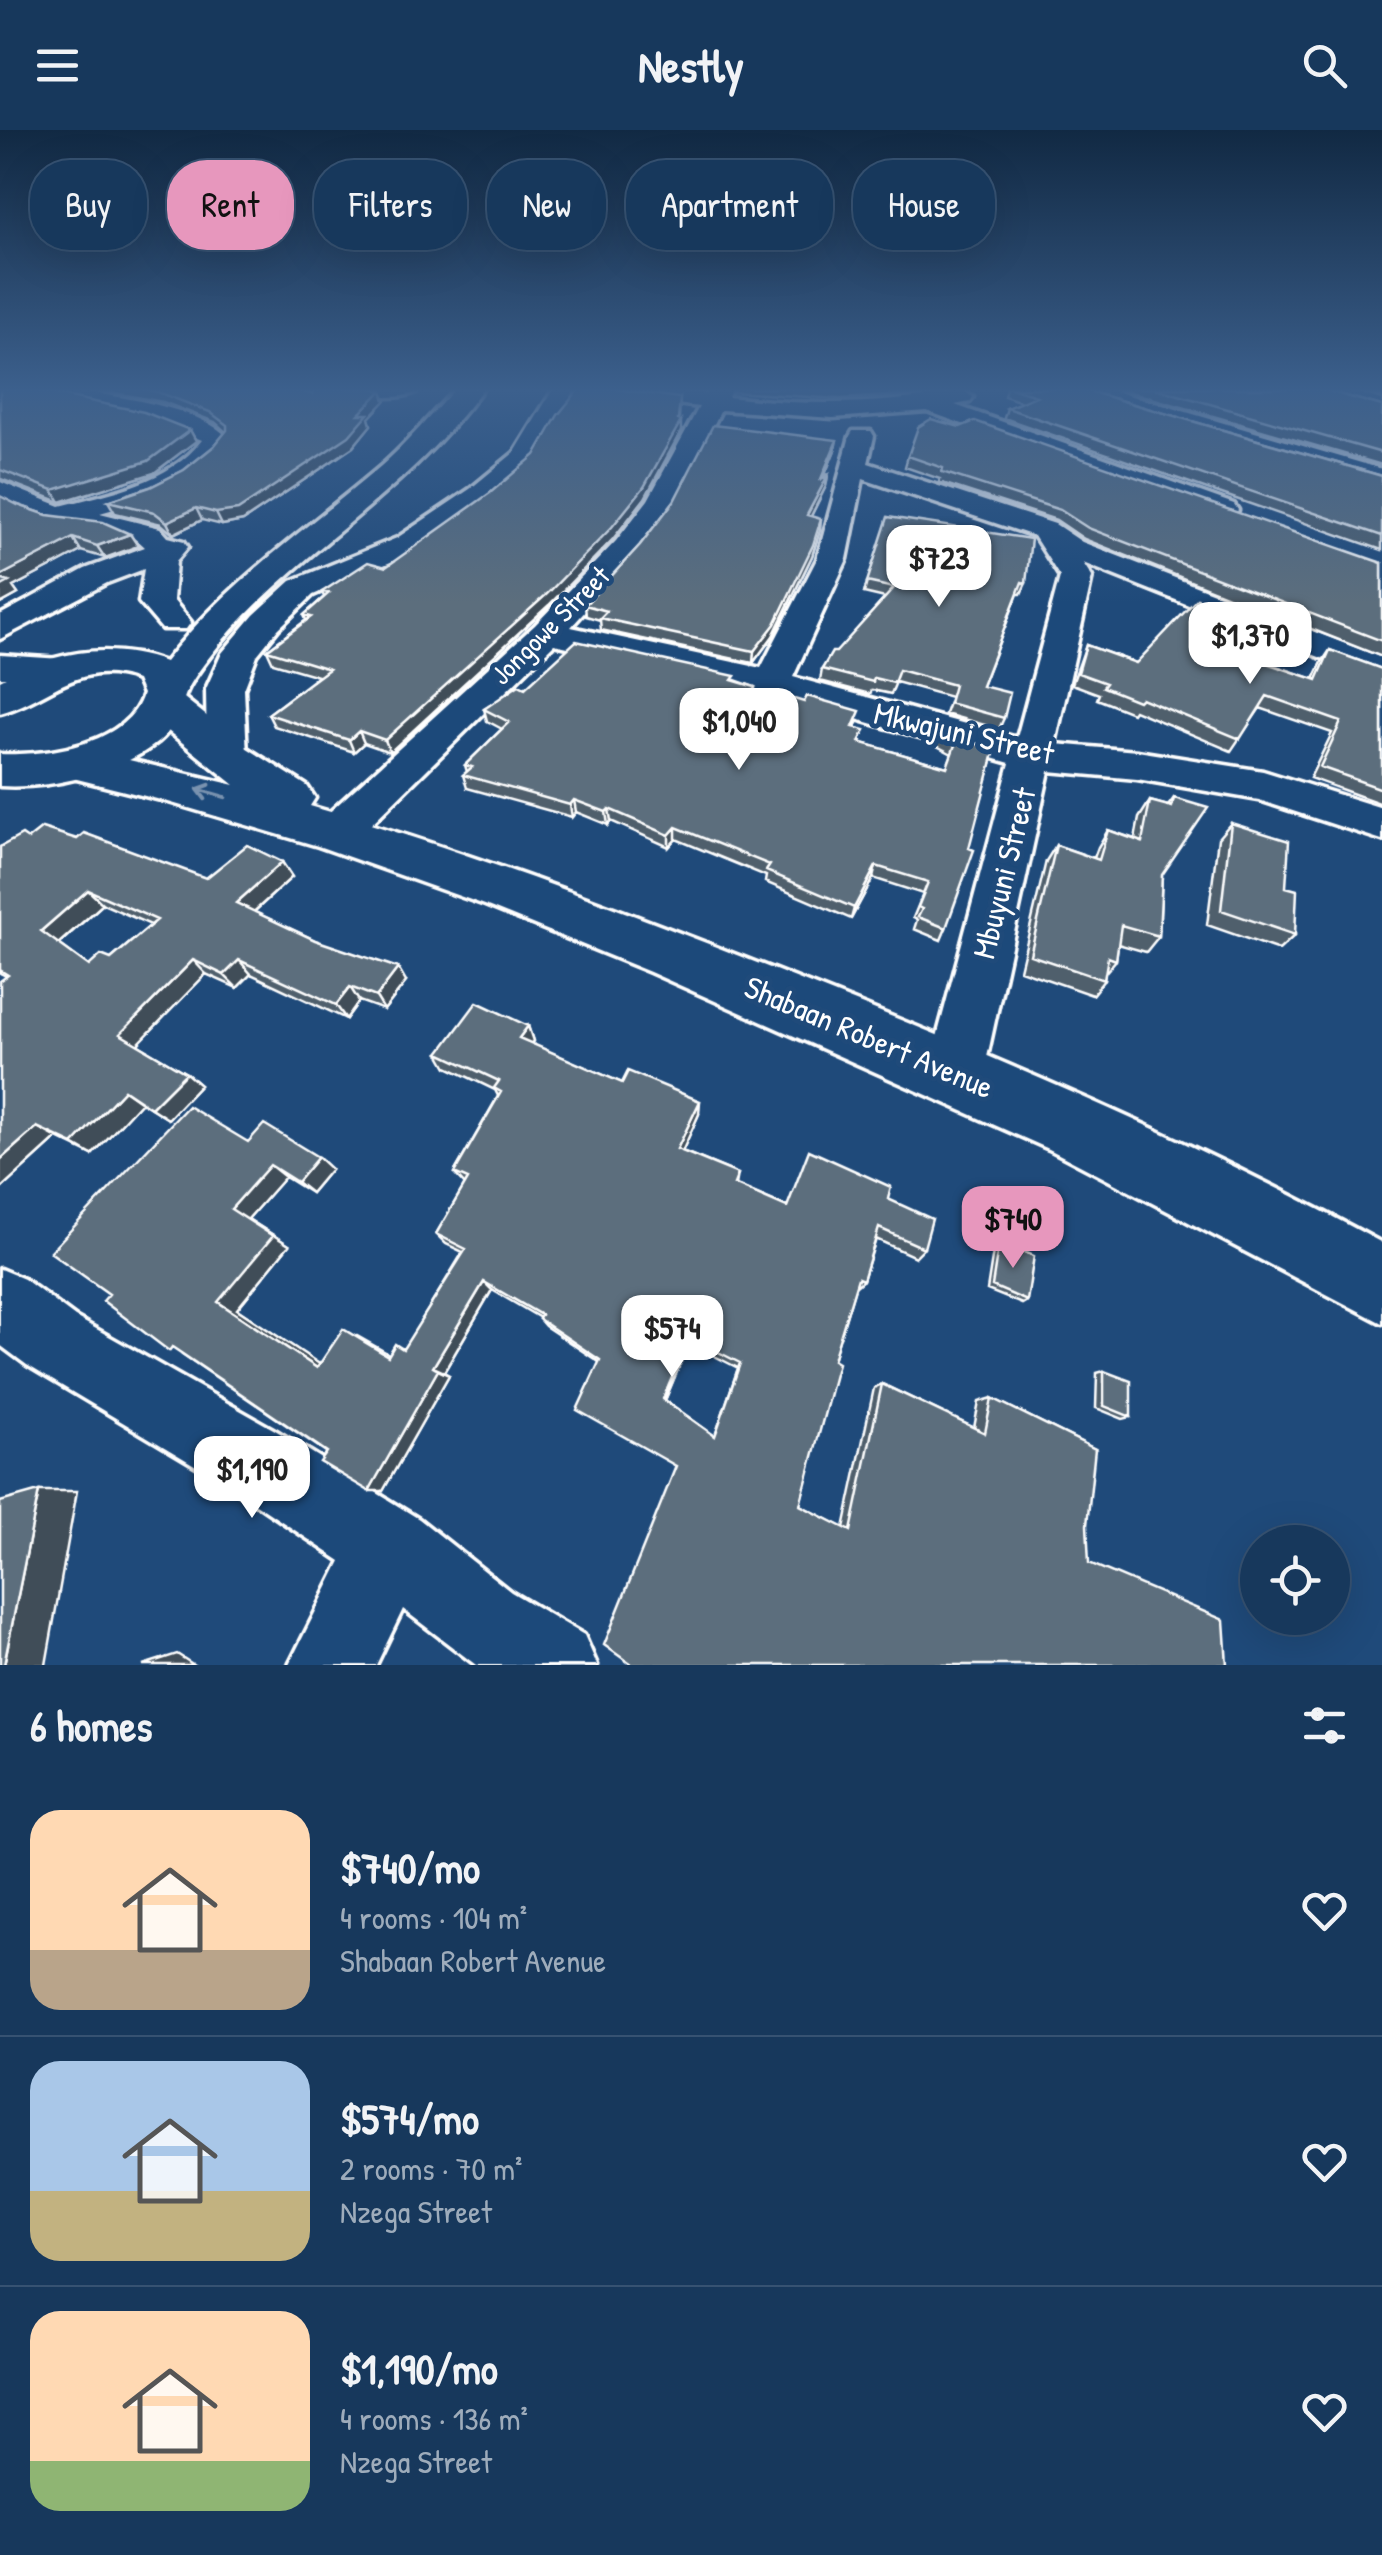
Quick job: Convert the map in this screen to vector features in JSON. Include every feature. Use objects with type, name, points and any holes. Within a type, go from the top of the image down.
[{"type":"main road","points":[[0,794],[124,743],[142,730],[208,633],[260,583],[405,460]]},
{"type":"main road","points":[[0,698],[260,583]]},
{"type":"main road","name":"Shabaan Robert Avenue","points":[[74,666],[126,662],[154,672],[164,697],[226,756],[338,830]]},
{"type":"main road","points":[[0,770],[66,767]]},
{"type":"main road","name":"Shabaan Robert Avenue","points":[[66,767],[187,786],[338,830],[612,930],[956,1070],[1271,1220],[1382,1285]]},
{"type":"street","points":[[58,515],[110,501],[179,473],[200,460]]},
{"type":"street","points":[[226,756],[225,689],[240,653],[266,622],[302,588],[408,544],[480,495],[519,460]]},
{"type":"street","name":"Jongowe Street","points":[[338,830],[546,632],[627,547],[661,502],[684,460]]},
{"type":"street","points":[[771,684],[832,560],[855,460]]},
{"type":"street","points":[[1084,460],[1244,517]]},
{"type":"street","points":[[1323,460],[1382,477]]},
{"type":"street","points":[[854,468],[1045,530],[1072,548],[1382,670]]},
{"type":"street","points":[[0,490],[58,515],[114,524],[149,534],[159,544],[172,546]]},
{"type":"street","points":[[1045,530],[1072,566],[1075,593],[1092,584],[1146,574]]},
{"type":"street","points":[[172,546],[161,558],[156,602],[174,622]]},
{"type":"street","points":[[0,629],[96,576],[172,546]]},
{"type":"street","name":"Mbuyuni Street","points":[[956,1070],[1075,593]]},
{"type":"street","name":"Mkwajuni Street","points":[[546,632],[708,666],[1032,756],[1137,765],[1263,786],[1382,824]]},
{"type":"street","points":[[0,666],[74,666]]},
{"type":"street","points":[[0,1303],[51,1340],[249,1456],[392,1546],[482,1620],[554,1665]]},
{"type":"street","points":[[332,1665],[392,1546]]},
{"type":"building","points":[[0,460],[150,460],[53,490],[0,470]]},
{"type":"building","points":[[197,460],[314,460],[238,510],[216,513],[196,508],[167,522],[154,512],[108,501],[184,470]]},
{"type":"building","points":[[530,460],[659,460],[644,487],[612,527],[547,594],[385,740],[359,731],[349,740],[268,714],[329,669],[267,650],[311,617],[304,615],[329,593],[322,592],[368,562],[386,567],[490,493]]},
{"type":"building","points":[[695,460],[829,460],[821,479],[828,475],[807,515],[821,519],[813,545],[775,624],[754,651],[600,618],[607,611],[585,605],[674,501]]},
{"type":"building","points":[[919,460],[1086,460],[1382,563],[1382,641],[1088,528],[1060,510],[942,472],[943,468]]},
{"type":"building","points":[[1158,460],[1325,460],[1382,476],[1382,536]]},
{"type":"building","points":[[0,496],[47,515],[103,522],[130,534],[97,546],[73,538],[0,576]]},
{"type":"building","points":[[888,517],[1031,539],[1026,583],[1022,582],[982,686],[1010,693],[1004,718],[949,703],[954,685],[899,670],[894,683],[874,678],[873,682],[822,669],[832,652],[894,588],[867,582]]},
{"type":"building","points":[[1197,599],[1252,620],[1218,647],[1317,680],[1330,650],[1382,669],[1382,789],[1320,767],[1341,722],[1267,696],[1240,739],[1141,698],[1138,701],[1103,687],[1106,683],[1078,673],[1086,645],[1136,663]]},
{"type":"building","points":[[576,641],[735,676],[732,680],[755,687],[736,732],[756,742],[784,696],[804,702],[807,696],[860,711],[853,727],[865,730],[859,742],[947,767],[956,742],[939,733],[995,749],[969,848],[974,850],[946,928],[918,917],[928,882],[876,866],[854,908],[766,871],[770,865],[676,827],[669,835],[609,809],[606,812],[574,800],[570,805],[463,775],[472,767],[465,765],[509,722],[484,709],[519,685],[525,688]]},
{"type":"building","points":[[1174,798],[1208,808],[1162,875],[1159,936],[1121,925],[1116,960],[1108,957],[1104,980],[1030,955],[1056,845],[1099,860],[1108,830],[1142,842],[1150,801],[1172,807]]},
{"type":"building","points":[[1231,823],[1289,841],[1286,887],[1297,890],[1295,935],[1221,910]]},
{"type":"building","points":[[42,828],[77,839],[84,833],[206,878],[247,845],[282,862],[236,903],[315,940],[398,968],[376,997],[350,987],[336,1005],[239,960],[224,975],[193,960],[120,1034],[186,1073],[151,1108],[124,1090],[73,1144],[37,1127],[0,1160],[0,981],[8,975],[0,970],[0,847],[22,835],[28,839]],"holes":[[[88,890],[157,920],[111,959],[101,955],[89,966],[41,931]]]},
{"type":"building","points":[[477,1002],[528,1026],[519,1038],[622,1083],[628,1071],[700,1101],[677,1149],[738,1174],[734,1184],[787,1207],[809,1150],[891,1187],[888,1199],[932,1219],[924,1248],[879,1228],[863,1280],[858,1278],[833,1360],[838,1363],[800,1505],[851,1531],[882,1384],[985,1433],[992,1398],[1095,1449],[1087,1525],[1089,1563],[1224,1620],[1227,1665],[632,1665],[604,1645],[676,1466],[577,1410],[600,1360],[539,1319],[541,1315],[484,1282],[433,1367],[438,1370],[369,1491],[320,1462],[327,1452],[172,1347],[169,1351],[103,1301],[109,1294],[50,1252],[188,1106],[248,1142],[264,1124],[318,1157],[297,1182],[270,1165],[231,1209],[273,1236],[218,1302],[317,1368],[343,1329],[388,1356],[395,1344],[403,1349],[466,1249],[436,1234],[468,1179],[454,1173],[501,1092],[494,1088],[499,1081],[439,1053]],"holes":[[[689,1337],[740,1363],[715,1436],[663,1399]]]},
{"type":"building","points":[[999,1241],[1034,1256],[1027,1301],[992,1286]]},
{"type":"building","points":[[1104,1371],[1131,1381],[1131,1417],[1104,1406]]},
{"type":"building","points":[[39,1491],[4,1665],[0,1665],[0,1502]]}]
